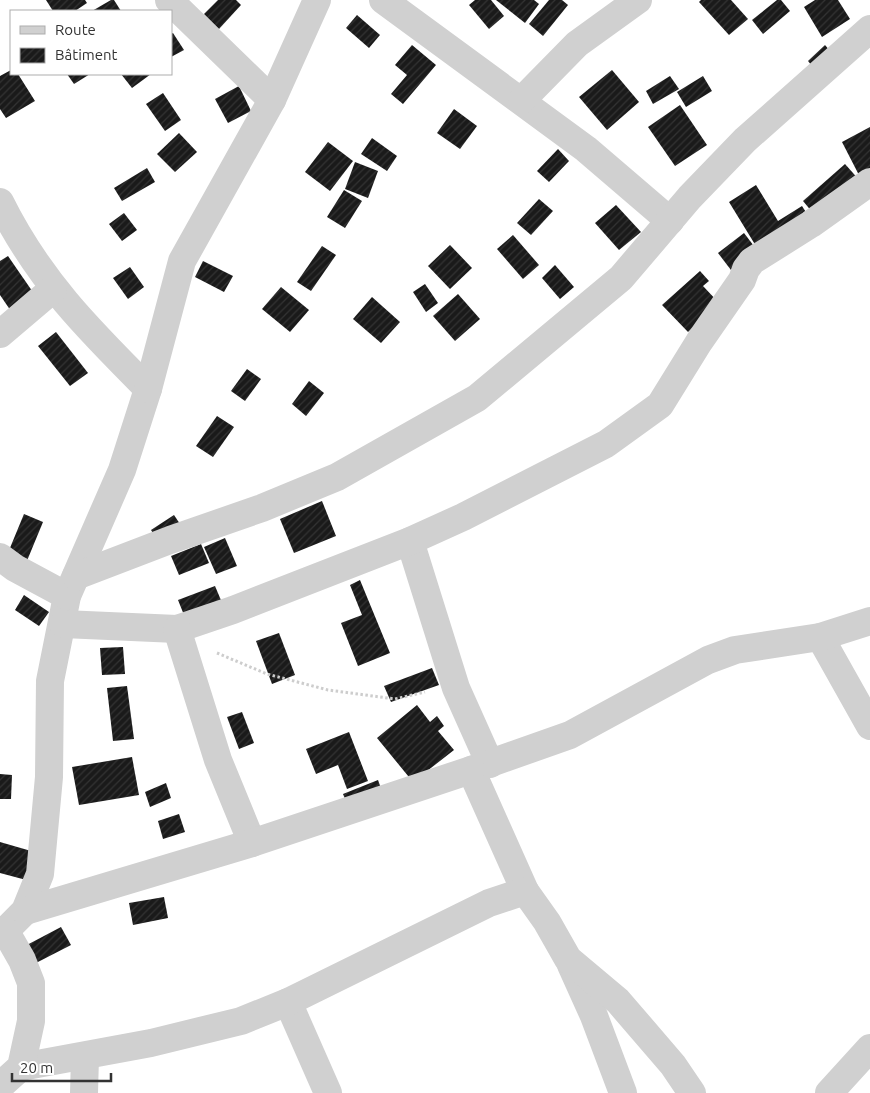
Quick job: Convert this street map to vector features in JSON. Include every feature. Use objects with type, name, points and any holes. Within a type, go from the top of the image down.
[{"type":"street","points":[[169,0],[272,100]]},
{"type":"street","points":[[21,1067],[31,1021],[31,983],[22,960],[3,934],[24,911],[40,874],[49,777],[50,681],[72,586],[122,470],[148,389],[182,260],[272,100],[317,0]]},
{"type":"street","points":[[383,0],[522,100],[586,149],[670,221]]},
{"type":"street","points":[[522,100],[577,44],[621,5]]},
{"type":"street","points":[[0,557],[15,568],[72,586],[170,540],[262,508],[338,477],[477,398],[622,278],[670,221],[745,140],[870,29]]},
{"type":"street","points":[[63,624],[177,629],[233,610],[410,541],[463,517],[606,444],[660,405],[699,342],[738,287],[752,261],[811,224],[870,182]]},
{"type":"street","points":[[0,202],[24,247],[53,289],[80,321],[148,389]]},
{"type":"street","points":[[0,334],[53,289]]},
{"type":"street","points":[[410,541],[480,767],[524,891],[547,922],[568,960],[594,1016],[623,1093]]},
{"type":"street","points":[[24,911],[252,843],[570,735],[708,660],[735,650],[820,637],[870,621]]},
{"type":"street","points":[[177,629],[218,760],[252,843]]},
{"type":"street","points":[[820,637],[870,726]]},
{"type":"street","points":[[0,1086],[21,1067],[197,1034],[241,1021],[288,1002],[489,902],[524,891]]},
{"type":"street","points":[[568,960],[618,1001],[673,1065],[692,1093]]},
{"type":"street","points":[[288,1002],[328,1093]]},
{"type":"street","points":[[829,1093],[870,1048]]},
{"type":"street","points":[[84,1056],[84,1093]]},
{"type":"path","points":[[177,629],[196,643],[267,674],[328,690],[395,699],[425,692],[456,688]]},
{"type":"building","points":[[46,0],[85,0],[87,3],[76,10],[52,10]]},
{"type":"building","points":[[114,0],[120,10],[94,10]]},
{"type":"building","points":[[218,0],[236,0],[241,5],[219,29],[204,14]]},
{"type":"building","points":[[475,0],[491,0],[504,16],[489,29],[469,5]]},
{"type":"building","points":[[496,0],[534,0],[539,4],[525,23]]},
{"type":"building","points":[[549,0],[562,0],[568,5],[543,36],[529,24]]},
{"type":"building","points":[[701,0],[731,0],[748,19],[729,35],[699,2]]},
{"type":"building","points":[[777,0],[781,0],[790,11],[763,34],[752,20]]},
{"type":"building","points":[[815,0],[838,0],[850,19],[822,37],[804,7]]},
{"type":"building","points":[[357,15],[380,35],[369,48],[346,28]]},
{"type":"building","points":[[172,34],[184,50],[172,56]]},
{"type":"building","points":[[412,45],[436,65],[403,104],[391,94],[407,75],[395,65]]},
{"type":"building","points":[[825,45],[835,57],[817,72],[808,61]]},
{"type":"building","points":[[612,70],[639,102],[607,130],[579,97]]},
{"type":"building","points":[[10,71],[10,75],[19,75],[35,101],[6,118],[0,109],[0,76]]},
{"type":"building","points":[[68,75],[88,75],[74,84]]},
{"type":"building","points":[[122,75],[150,75],[132,88]]},
{"type":"building","points":[[670,76],[679,89],[653,104],[646,91]]},
{"type":"building","points":[[703,76],[712,91],[686,107],[677,92]]},
{"type":"building","points":[[239,86],[251,111],[228,123],[215,99]]},
{"type":"building","points":[[163,93],[181,120],[165,131],[146,104]]},
{"type":"building","points":[[680,105],[707,145],[675,166],[648,127]]},
{"type":"building","points":[[454,109],[477,126],[460,149],[437,133]]},
{"type":"building","points":[[870,127],[870,174],[861,179],[842,142]]},
{"type":"building","points":[[179,133],[197,152],[175,172],[157,154]]},
{"type":"building","points":[[372,138],[397,156],[387,171],[361,154]]},
{"type":"building","points":[[328,142],[353,161],[330,191],[305,172]]},
{"type":"building","points":[[558,149],[569,161],[549,182],[537,171]]},
{"type":"building","points":[[355,162],[378,171],[368,198],[345,189]]},
{"type":"building","points":[[845,164],[861,182],[818,219],[803,201]]},
{"type":"building","points":[[147,168],[155,182],[122,201],[114,188]]},
{"type":"building","points":[[756,185],[778,221],[802,206],[811,220],[759,251],[729,202]]},
{"type":"building","points":[[344,190],[362,201],[345,228],[327,217]]},
{"type":"building","points":[[539,199],[553,211],[531,235],[517,223]]},
{"type":"building","points":[[616,205],[641,232],[619,250],[595,223]]},
{"type":"building","points":[[124,213],[137,230],[122,241],[109,224]]},
{"type":"building","points":[[744,233],[760,254],[734,274],[718,253]]},
{"type":"building","points":[[513,235],[539,265],[523,279],[497,249]]},
{"type":"building","points":[[450,245],[472,268],[450,289],[428,266]]},
{"type":"building","points":[[322,246],[336,255],[311,291],[297,282]]},
{"type":"building","points":[[8,256],[39,301],[15,317],[0,295],[0,261]]},
{"type":"building","points":[[203,261],[233,276],[224,292],[195,277]]},
{"type":"building","points":[[555,265],[574,287],[560,299],[542,278]]},
{"type":"building","points":[[130,267],[144,287],[128,299],[113,278]]},
{"type":"building","points":[[700,271],[709,281],[703,286],[719,303],[688,332],[662,305]]},
{"type":"building","points":[[425,284],[438,303],[426,312],[413,292]]},
{"type":"building","points":[[281,287],[309,310],[290,332],[262,309]]},
{"type":"building","points":[[458,294],[480,319],[455,341],[433,316]]},
{"type":"building","points":[[372,297],[400,322],[381,343],[353,319]]},
{"type":"building","points":[[56,332],[88,373],[70,386],[38,346]]},
{"type":"building","points":[[247,369],[261,379],[245,401],[231,391]]},
{"type":"building","points":[[309,381],[324,393],[306,416],[292,404]]},
{"type":"building","points":[[217,416],[234,427],[213,457],[196,446]]},
{"type":"building","points":[[322,501],[336,536],[294,553],[280,519]]},
{"type":"building","points":[[24,514],[43,522],[24,568],[5,560]]},
{"type":"building","points":[[174,515],[184,530],[160,545],[151,530]]},
{"type":"building","points":[[225,538],[237,566],[216,574],[204,547]]},
{"type":"building","points":[[201,544],[209,563],[179,575],[171,556]]},
{"type":"building","points":[[360,580],[390,653],[358,666],[341,623],[362,615],[350,585]]},
{"type":"building","points":[[215,586],[223,605],[186,620],[178,600]]},
{"type":"building","points":[[24,595],[49,612],[39,626],[15,610]]},
{"type":"building","points":[[279,633],[295,675],[272,684],[256,641]]},
{"type":"building","points":[[123,647],[125,674],[102,675],[100,648]]},
{"type":"building","points":[[432,668],[439,685],[391,702],[384,686]]},
{"type":"building","points":[[127,686],[134,739],[113,741],[107,688]]},
{"type":"building","points":[[417,705],[430,722],[437,716],[444,726],[438,731],[454,750],[413,782],[377,738]]},
{"type":"building","points":[[242,712],[254,743],[239,749],[227,717]]},
{"type":"building","points":[[349,732],[368,781],[347,789],[338,765],[316,774],[306,749]]},
{"type":"building","points":[[132,757],[139,795],[79,805],[72,767]]},
{"type":"building","points":[[0,774],[12,775],[11,799],[0,799]]},
{"type":"building","points":[[378,780],[384,797],[350,811],[343,794]]},
{"type":"building","points":[[166,783],[171,798],[150,807],[145,792]]},
{"type":"building","points":[[179,814],[185,832],[163,839],[158,821]]},
{"type":"building","points":[[0,842],[38,853],[30,881],[0,873]]},
{"type":"building","points":[[164,897],[168,918],[133,925],[129,903]]},
{"type":"building","points":[[61,927],[71,945],[34,964],[25,946]]}]
